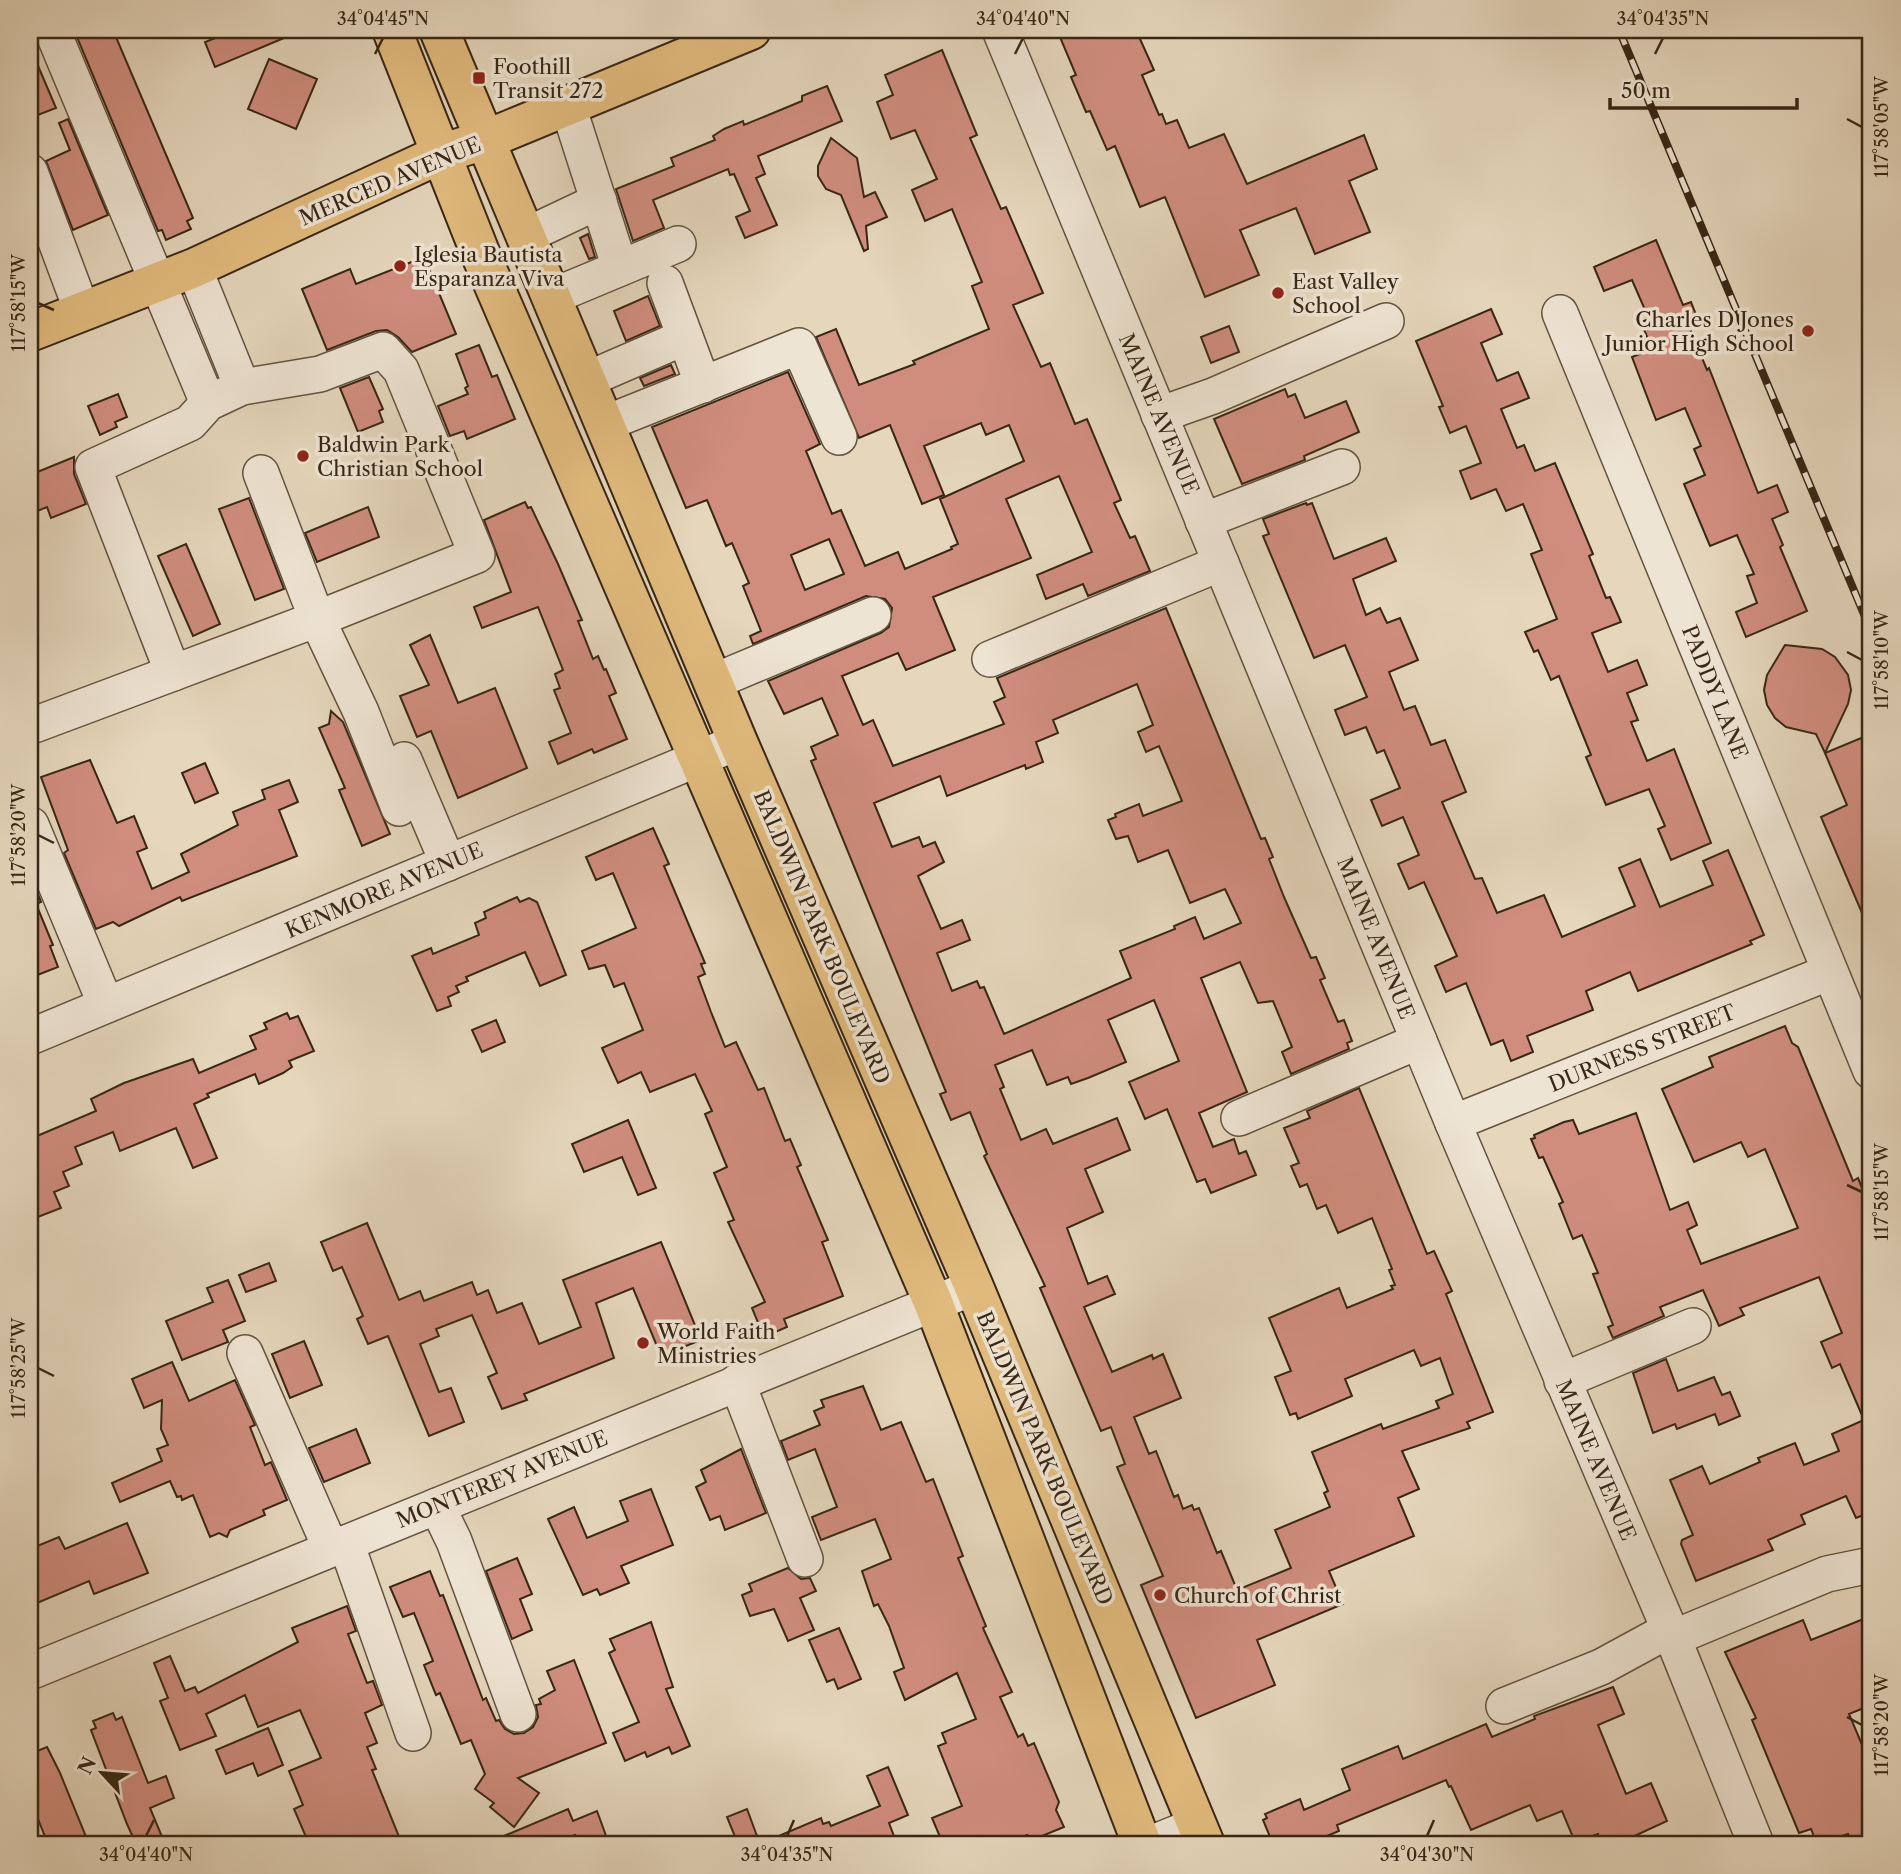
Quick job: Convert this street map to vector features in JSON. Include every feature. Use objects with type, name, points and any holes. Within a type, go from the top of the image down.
[{"type":"main road","name":"BALDWIN PARK BOULEVARD","points":[[392,30],[443,153],[483,260],[933,1302],[1142,1844]]},
{"type":"main road","name":"BALDWIN PARK BOULEVARD","points":[[439,30],[738,742],[974,1287],[1201,1835]]},
{"type":"main road","name":"MERCED AVENUE","points":[[30,332],[194,268],[443,153],[485,140],[751,30]]},
{"type":"street","points":[[52,30],[208,403]]},
{"type":"street","name":"MAINE AVENUE","points":[[1000,30],[1453,1124],[1671,1634],[1756,1844]]},
{"type":"street","points":[[568,106],[620,268]]},
{"type":"street","points":[[30,172],[82,311]]},
{"type":"street","points":[[525,236],[598,201]]},
{"type":"street","points":[[551,297],[678,244]]},
{"type":"street","points":[[194,268],[242,387]]},
{"type":"street","points":[[665,283],[703,384]]},
{"type":"street","name":"PADDY LANE","points":[[1560,313],[1871,1071]]},
{"type":"street","points":[[1159,415],[1213,396],[1386,321]]},
{"type":"street","points":[[586,380],[685,337]]},
{"type":"street","points":[[604,424],[799,346],[839,437]]},
{"type":"street","points":[[34,725],[173,673],[317,619],[477,555],[401,370],[383,350],[320,374],[242,387],[208,403],[190,423],[93,467],[173,673]]},
{"type":"street","points":[[1203,521],[1342,467]]},
{"type":"street","points":[[261,473],[317,619],[360,712],[399,808]]},
{"type":"street","points":[[990,659],[1221,563]]},
{"type":"street","points":[[713,682],[873,615]]},
{"type":"street","points":[[364,666],[448,863]]},
{"type":"street","name":"KENMORE AVENUE","points":[[30,1037],[738,742]]},
{"type":"street","points":[[31,825],[106,1005]]},
{"type":"street","name":"DURNESS STREET","points":[[1453,1124],[1830,972]]},
{"type":"street","points":[[1239,1118],[1419,1041]]},
{"type":"street","name":"MONTEREY AVENUE","points":[[30,1672],[974,1287]]},
{"type":"street","points":[[1562,1381],[1692,1326]]},
{"type":"street","points":[[245,1353],[338,1546],[413,1733]]},
{"type":"street","points":[[737,1382],[805,1559]]},
{"type":"street","points":[[437,1506],[454,1541],[518,1714]]},
{"type":"street","points":[[1504,1706],[1601,1667],[1671,1634],[1827,1574],[1871,1565]]},
{"type":"street","points":[[1150,1844],[1201,1835]]},
{"type":"building","points":[[74,30],[113,30],[193,218],[187,221],[191,229],[166,240],[162,230],[158,231]]},
{"type":"building","points":[[236,30],[303,30],[215,67],[205,42]]},
{"type":"building","points":[[1057,30],[1136,30],[1154,70],[1142,75],[1159,115],[1162,114],[1166,124],[1177,120],[1189,148],[1224,134],[1247,184],[1364,135],[1377,169],[1349,181],[1370,232],[1315,254],[1296,208],[1240,230],[1259,275],[1205,297],[1165,197],[1140,207],[1115,146],[1107,150],[1071,77],[1076,75]]},
{"type":"building","points":[[30,47],[56,108],[30,118]]},
{"type":"building","points":[[942,50],[977,135],[970,138],[1001,209],[1006,207],[1043,293],[1013,305],[1041,367],[1050,363],[1075,424],[1087,419],[1121,500],[1114,503],[1130,538],[1135,536],[1150,571],[1088,596],[1083,584],[1046,599],[1037,575],[1092,552],[1059,476],[1006,499],[1031,558],[933,597],[955,650],[906,670],[898,653],[842,676],[863,725],[873,720],[893,766],[1004,724],[994,702],[1005,697],[997,678],[1166,608],[1261,839],[1265,838],[1273,857],[1269,859],[1284,897],[1311,958],[1316,957],[1325,978],[1320,980],[1338,1022],[1344,1020],[1352,1041],[1347,1043],[1349,1049],[1291,1074],[1282,1052],[1292,1047],[1273,1001],[1258,1003],[1240,962],[1201,978],[1247,1092],[1199,1113],[1213,1147],[1234,1139],[1239,1154],[1246,1151],[1256,1175],[1211,1193],[1205,1179],[1197,1182],[1167,1109],[1145,1119],[1129,1082],[1179,1061],[1154,1000],[1108,1020],[1126,1062],[1088,1078],[1071,1084],[1068,1077],[1047,1085],[1032,1050],[995,1065],[1004,1087],[1000,1089],[1021,1140],[1046,1129],[1053,1144],[1117,1118],[1130,1150],[1085,1169],[1103,1212],[1067,1228],[1088,1284],[1107,1276],[1115,1294],[1084,1307],[1112,1372],[1152,1355],[1153,1359],[1163,1354],[1181,1398],[1134,1417],[1149,1454],[1156,1451],[1174,1497],[1178,1495],[1183,1509],[1192,1505],[1194,1510],[1199,1508],[1217,1553],[1221,1551],[1237,1590],[1291,1568],[1275,1530],[1330,1507],[1324,1493],[1328,1491],[1312,1452],[1381,1424],[1383,1429],[1439,1408],[1436,1401],[1453,1394],[1440,1358],[1421,1366],[1414,1350],[1345,1379],[1352,1396],[1298,1419],[1296,1413],[1290,1415],[1275,1377],[1291,1371],[1269,1318],[1339,1288],[1347,1308],[1393,1289],[1391,1286],[1395,1285],[1389,1270],[1392,1269],[1372,1218],[1338,1233],[1326,1205],[1317,1209],[1307,1184],[1300,1187],[1291,1166],[1299,1163],[1284,1128],[1310,1118],[1307,1111],[1359,1088],[1427,1254],[1434,1251],[1452,1291],[1446,1294],[1493,1412],[1467,1422],[1470,1428],[1402,1451],[1419,1489],[1398,1498],[1414,1536],[1329,1571],[1343,1604],[1257,1640],[1275,1685],[1196,1718],[1141,1585],[1163,1576],[1117,1467],[1125,1464],[1111,1427],[1101,1431],[1040,1288],[1045,1286],[984,1156],[987,1154],[970,1112],[951,1120],[940,1094],[946,1092],[811,761],[816,759],[811,747],[838,735],[822,698],[784,714],[768,681],[881,633],[889,627],[892,608],[885,599],[866,596],[753,644],[750,636],[761,631],[743,586],[749,583],[732,543],[726,546],[707,500],[686,508],[652,427],[788,372],[820,444],[806,451],[832,514],[841,510],[865,566],[898,552],[905,569],[952,549],[951,547],[958,544],[940,499],[1024,461],[1009,425],[986,435],[981,423],[924,446],[944,495],[922,504],[890,425],[859,438],[816,337],[836,329],[859,385],[915,364],[913,361],[989,329],[972,286],[982,282],[952,209],[925,221],[912,190],[937,179],[915,130],[891,139],[877,102],[893,95],[885,75]],"holes":[[[829,539],[844,574],[805,590],[791,555]],[[1137,684],[1153,725],[1138,732],[1146,752],[1159,746],[1182,801],[1143,816],[1139,804],[1115,814],[1116,817],[1108,820],[1116,839],[1128,836],[1138,862],[1168,850],[1190,903],[1225,889],[1241,923],[1204,939],[1195,917],[1174,926],[1175,929],[1120,951],[1131,978],[1004,1034],[984,987],[980,988],[977,981],[952,991],[937,953],[970,940],[962,920],[941,929],[918,876],[944,862],[935,842],[923,847],[919,837],[892,847],[874,803],[940,776],[947,796],[1025,765],[1026,769],[1043,762],[1036,742],[1058,733],[1053,720]]]},
{"type":"building","points":[[269,59],[317,79],[296,129],[248,109]]},
{"type":"building","points":[[827,86],[842,121],[758,156],[765,174],[756,178],[777,225],[745,238],[736,217],[750,211],[734,174],[730,175],[728,169],[653,200],[664,228],[633,241],[616,189],[674,166],[671,158],[715,140],[713,136],[724,129],[743,121],[744,125],[802,101],[802,96]]},
{"type":"building","points":[[68,119],[108,215],[73,230],[46,161],[70,150],[59,123]]},
{"type":"building","points":[[831,138],[857,158],[864,197],[875,192],[887,217],[866,226],[868,249],[864,251],[841,195],[826,189],[818,176],[818,166]]},
{"type":"building","points":[[588,234],[595,257],[589,259],[580,238]]},
{"type":"building","points":[[1656,240],[1683,305],[1691,302],[1698,320],[1688,324],[1707,370],[1709,368],[1758,493],[1777,485],[1788,512],[1772,519],[1783,545],[1780,547],[1807,611],[1746,637],[1736,612],[1757,603],[1747,576],[1754,574],[1737,535],[1710,546],[1684,484],[1705,475],[1694,449],[1701,446],[1685,408],[1656,420],[1632,357],[1652,349],[1641,322],[1649,319],[1632,280],[1604,291],[1594,267]]},
{"type":"building","points":[[424,257],[456,334],[412,352],[387,330],[376,331],[327,350],[302,289],[350,269],[356,284]]},
{"type":"building","points":[[648,296],[660,326],[626,341],[614,311]]},
{"type":"building","points":[[1491,309],[1502,334],[1481,343],[1497,381],[1518,372],[1529,398],[1501,409],[1517,448],[1524,445],[1535,471],[1555,463],[1593,554],[1589,556],[1606,598],[1610,597],[1621,622],[1592,633],[1608,672],[1637,660],[1647,685],[1627,693],[1638,720],[1631,722],[1647,761],[1674,749],[1711,843],[1671,860],[1658,829],[1665,826],[1649,789],[1606,805],[1586,757],[1591,755],[1559,676],[1551,680],[1538,650],[1534,652],[1525,632],[1557,619],[1531,554],[1542,550],[1523,504],[1506,511],[1496,489],[1471,499],[1460,471],[1481,463],[1466,426],[1450,433],[1439,407],[1443,406],[1416,341]]},
{"type":"building","points":[[1229,326],[1239,352],[1211,363],[1201,337]]},
{"type":"building","points":[[479,345],[492,377],[497,375],[515,419],[467,439],[464,431],[450,436],[438,406],[468,394],[465,388],[468,386],[456,354]]},
{"type":"building","points":[[671,365],[675,374],[644,386],[640,378]]},
{"type":"building","points":[[369,377],[383,409],[379,411],[383,422],[358,432],[340,388]]},
{"type":"building","points":[[1285,389],[1288,397],[1295,394],[1305,418],[1346,401],[1359,432],[1304,456],[1305,460],[1242,484],[1214,419]]},
{"type":"building","points":[[118,394],[127,417],[115,422],[117,427],[100,435],[88,406]]},
{"type":"building","points":[[74,457],[74,474],[86,504],[51,518],[47,507],[30,514],[30,475]]},
{"type":"building","points":[[249,498],[284,589],[255,600],[219,509]]},
{"type":"building","points":[[525,502],[528,508],[531,507],[558,564],[582,620],[578,621],[593,659],[598,656],[604,670],[606,669],[616,693],[609,696],[627,739],[594,753],[592,749],[558,764],[549,742],[571,733],[554,690],[560,688],[555,674],[563,670],[538,607],[482,628],[474,607],[511,592],[484,520]]},
{"type":"building","points":[[1312,503],[1334,559],[1386,538],[1396,561],[1353,579],[1366,615],[1380,608],[1387,623],[1400,618],[1418,660],[1389,672],[1404,710],[1415,706],[1431,745],[1445,740],[1466,792],[1442,802],[1475,879],[1482,878],[1497,913],[1544,895],[1562,937],[1635,906],[1619,868],[1640,859],[1660,907],[1713,885],[1703,861],[1728,850],[1764,935],[1750,941],[1752,944],[1638,991],[1630,972],[1586,991],[1593,1010],[1527,1036],[1533,1052],[1511,1061],[1503,1040],[1491,1045],[1466,983],[1446,992],[1435,966],[1457,956],[1424,882],[1409,889],[1398,864],[1419,855],[1403,817],[1382,826],[1371,800],[1400,788],[1384,750],[1377,753],[1366,727],[1345,735],[1335,710],[1367,697],[1345,645],[1314,658],[1263,536],[1269,534],[1263,519]]},
{"type":"building","points":[[368,507],[379,537],[317,562],[305,533]]},
{"type":"building","points":[[186,544],[220,624],[193,636],[158,556]]},
{"type":"building","points":[[430,635],[458,703],[495,688],[527,768],[458,798],[431,731],[417,737],[400,696],[429,685],[410,645]]},
{"type":"building","points":[[1785,645],[1822,649],[1835,657],[1848,675],[1851,690],[1848,704],[1825,753],[1816,734],[1786,727],[1775,718],[1767,705],[1764,690],[1767,675]]},
{"type":"building","points":[[331,711],[343,722],[390,834],[362,846],[339,790],[345,788],[319,728],[329,724]]},
{"type":"building","points":[[1861,738],[1871,764],[1871,934],[1821,817],[1847,805],[1825,753]]},
{"type":"building","points":[[90,760],[117,823],[134,816],[147,848],[137,852],[152,889],[189,872],[181,854],[238,825],[233,812],[265,799],[262,790],[289,780],[298,802],[279,810],[297,856],[182,901],[180,897],[119,926],[113,922],[96,929],[64,853],[68,850],[41,777]]},
{"type":"building","points":[[205,763],[218,793],[195,803],[182,773]]},
{"type":"building","points":[[653,828],[669,864],[664,866],[705,963],[701,964],[705,974],[698,977],[725,1047],[736,1042],[758,1090],[764,1088],[785,1141],[790,1139],[801,1165],[797,1167],[828,1240],[822,1242],[843,1296],[784,1319],[787,1327],[764,1337],[752,1308],[765,1302],[728,1222],[734,1220],[714,1173],[727,1167],[705,1114],[712,1111],[695,1074],[650,1092],[641,1072],[618,1083],[602,1048],[643,1030],[624,983],[614,987],[605,965],[589,969],[582,951],[636,928],[613,873],[596,880],[586,857]]},
{"type":"building","points":[[30,874],[41,902],[36,904],[53,945],[50,946],[58,967],[35,976],[30,976]]},
{"type":"building","points":[[517,897],[520,902],[529,898],[537,902],[566,975],[540,986],[525,952],[466,977],[468,981],[456,986],[459,992],[448,997],[451,1006],[437,1011],[412,956],[431,948],[433,954],[479,935],[475,923],[486,918],[484,912]]},
{"type":"building","points":[[287,1013],[290,1019],[298,1016],[314,1051],[289,1061],[292,1067],[259,1084],[255,1074],[207,1094],[209,1097],[194,1104],[217,1158],[193,1168],[176,1128],[120,1151],[113,1132],[75,1147],[82,1164],[63,1172],[69,1186],[54,1192],[61,1208],[30,1220],[30,1139],[96,1111],[91,1099],[124,1083],[193,1059],[199,1073],[256,1049],[250,1036],[267,1029],[264,1023]]},
{"type":"building","points":[[496,1020],[505,1042],[482,1052],[472,1030]]},
{"type":"building","points":[[1785,1026],[1792,1043],[1798,1047],[1853,1181],[1858,1178],[1871,1210],[1871,1512],[1856,1518],[1846,1496],[1801,1515],[1805,1524],[1768,1540],[1773,1550],[1696,1581],[1681,1544],[1682,1540],[1693,1535],[1670,1480],[1702,1466],[1710,1484],[1760,1462],[1758,1458],[1795,1443],[1804,1465],[1839,1451],[1832,1434],[1864,1420],[1840,1364],[1832,1368],[1821,1342],[1842,1333],[1819,1277],[1740,1308],[1744,1315],[1719,1326],[1703,1290],[1660,1307],[1664,1316],[1613,1338],[1608,1327],[1613,1325],[1593,1274],[1598,1273],[1582,1235],[1573,1239],[1559,1204],[1563,1202],[1543,1157],[1539,1158],[1531,1139],[1535,1138],[1534,1135],[1564,1122],[1573,1120],[1579,1134],[1636,1113],[1670,1210],[1688,1202],[1697,1225],[1687,1230],[1701,1264],[1798,1228],[1765,1149],[1748,1157],[1741,1142],[1694,1162],[1662,1089],[1713,1067],[1709,1057]]},
{"type":"building","points":[[628,1120],[656,1188],[638,1195],[622,1157],[584,1172],[572,1144]]},
{"type":"building","points":[[367,1223],[399,1300],[420,1291],[424,1301],[472,1282],[477,1295],[488,1290],[497,1313],[522,1303],[539,1344],[581,1327],[563,1280],[661,1242],[701,1340],[661,1356],[633,1288],[596,1303],[614,1358],[524,1394],[527,1400],[502,1409],[488,1377],[497,1373],[472,1315],[436,1329],[439,1336],[420,1344],[439,1392],[451,1388],[464,1422],[429,1436],[388,1336],[368,1344],[357,1319],[363,1316],[342,1267],[333,1271],[321,1242]]},
{"type":"building","points":[[269,1263],[276,1281],[246,1292],[239,1275]]},
{"type":"building","points":[[228,1280],[245,1321],[223,1330],[228,1342],[182,1360],[166,1321],[213,1302],[207,1288]]},
{"type":"building","points":[[304,1341],[322,1385],[290,1398],[272,1354]]},
{"type":"building","points":[[1666,1359],[1678,1391],[1714,1377],[1722,1395],[1730,1392],[1740,1416],[1719,1425],[1715,1414],[1677,1429],[1675,1424],[1653,1433],[1633,1373]]},
{"type":"building","points":[[172,1362],[189,1401],[235,1380],[255,1425],[250,1427],[265,1465],[271,1462],[287,1500],[263,1510],[265,1515],[230,1530],[227,1537],[219,1533],[210,1537],[193,1495],[182,1500],[181,1496],[177,1497],[170,1481],[120,1502],[112,1483],[162,1461],[157,1449],[168,1445],[161,1429],[162,1400],[144,1408],[132,1379]]},
{"type":"building","points":[[863,1386],[881,1430],[901,1422],[926,1482],[933,1479],[963,1556],[958,1558],[986,1626],[983,1628],[1012,1692],[1000,1697],[1018,1737],[1023,1734],[1028,1746],[1034,1743],[1059,1802],[1056,1810],[1064,1827],[1030,1841],[1027,1835],[1005,1844],[980,1844],[977,1836],[958,1844],[943,1844],[932,1818],[962,1806],[938,1746],[946,1743],[942,1733],[976,1719],[957,1673],[905,1700],[894,1672],[904,1668],[889,1626],[878,1604],[874,1606],[862,1571],[891,1559],[875,1519],[821,1540],[812,1517],[837,1507],[815,1449],[788,1460],[781,1441],[820,1425],[814,1411],[824,1407],[821,1400]]},
{"type":"building","points":[[356,1429],[370,1463],[324,1482],[309,1448]]},
{"type":"building","points":[[741,1449],[766,1513],[725,1530],[720,1516],[710,1520],[696,1487],[706,1482],[701,1470]]},
{"type":"building","points":[[651,1489],[673,1545],[621,1566],[629,1583],[600,1595],[597,1589],[583,1595],[548,1519],[574,1507],[587,1538],[628,1521],[620,1501]]},
{"type":"building","points":[[127,1523],[148,1573],[94,1594],[89,1581],[30,1606],[30,1549],[59,1537],[65,1549]]},
{"type":"building","points":[[517,1558],[532,1594],[520,1599],[532,1630],[512,1639],[486,1571]]},
{"type":"building","points":[[788,1568],[801,1579],[810,1578],[816,1591],[800,1598],[814,1630],[788,1641],[774,1609],[750,1616],[742,1595],[752,1591],[749,1584]]},
{"type":"building","points":[[430,1571],[440,1596],[443,1595],[483,1700],[486,1698],[496,1721],[499,1720],[505,1729],[514,1734],[524,1733],[533,1727],[538,1717],[536,1705],[541,1704],[539,1699],[555,1690],[547,1671],[574,1660],[606,1743],[518,1778],[539,1793],[514,1827],[490,1807],[494,1803],[475,1789],[485,1774],[471,1740],[461,1744],[440,1693],[436,1695],[424,1665],[433,1661],[414,1613],[403,1617],[390,1587]]},
{"type":"building","points":[[347,1606],[356,1631],[348,1634],[367,1683],[373,1681],[382,1705],[365,1713],[377,1743],[367,1747],[376,1769],[372,1770],[402,1844],[309,1844],[294,1809],[303,1805],[289,1771],[321,1758],[300,1710],[258,1727],[245,1695],[206,1714],[216,1736],[180,1750],[160,1701],[168,1698],[154,1663],[170,1656],[185,1691],[195,1687],[198,1693],[298,1642],[292,1628]]},
{"type":"building","points":[[1871,1616],[1871,1705],[1849,1714],[1871,1766],[1862,1769],[1871,1792],[1871,1844],[1852,1844],[1848,1834],[1817,1844],[1811,1829],[1799,1833],[1752,1720],[1756,1718],[1725,1652],[1803,1620],[1811,1640]]},
{"type":"building","points":[[651,1622],[673,1687],[666,1689],[690,1746],[672,1754],[669,1747],[647,1757],[645,1752],[625,1761],[613,1733],[639,1722],[609,1653],[615,1650],[610,1639]]},
{"type":"building","points":[[839,1628],[861,1679],[838,1689],[834,1679],[827,1682],[809,1640]]},
{"type":"building","points":[[1613,1687],[1624,1714],[1598,1725],[1626,1794],[1651,1783],[1667,1821],[1615,1844],[1602,1844],[1598,1834],[1575,1842],[1562,1811],[1537,1821],[1530,1805],[1471,1830],[1446,1780],[1337,1825],[1339,1831],[1308,1844],[1273,1844],[1263,1820],[1267,1818],[1265,1814],[1300,1799],[1304,1810],[1350,1790],[1342,1769],[1398,1746],[1403,1759],[1486,1724],[1492,1737],[1535,1719],[1534,1716]]},
{"type":"building","points":[[113,1713],[116,1720],[122,1717],[148,1783],[166,1776],[174,1798],[150,1808],[165,1844],[136,1844],[127,1824],[91,1730],[96,1728],[93,1721]]},
{"type":"building","points":[[268,1728],[283,1765],[258,1776],[253,1763],[226,1774],[216,1750]]},
{"type":"building","points":[[47,1747],[89,1844],[48,1844],[30,1799],[30,1754]]},
{"type":"building","points":[[888,1767],[908,1815],[889,1823],[897,1844],[760,1844],[821,1818],[823,1824],[829,1822],[831,1826],[880,1806],[867,1776]]},
{"type":"building","points":[[568,1809],[573,1821],[597,1811],[609,1844],[579,1844],[575,1835],[548,1844],[485,1844]]},
{"type":"building","points":[[747,1809],[760,1844],[738,1844],[727,1817]]},
{"type":"railway","points":[[1619,30],[1871,631]]},
{"type":"place","name":"Foothill Transit 272","points":[[479,78]]},
{"type":"place","name":"Iglesia Bautista Esparanza Viva","points":[[400,266]]},
{"type":"place","name":"East Valley School","points":[[1278,293]]},
{"type":"place","name":"Charles D Jones Junior High School","points":[[1808,331]]},
{"type":"place","name":"Baldwin Park Christian School","points":[[303,456]]},
{"type":"place","name":"World Faith Ministries","points":[[643,1343]]},
{"type":"place","name":"Church of Christ","points":[[1160,1595]]}]
